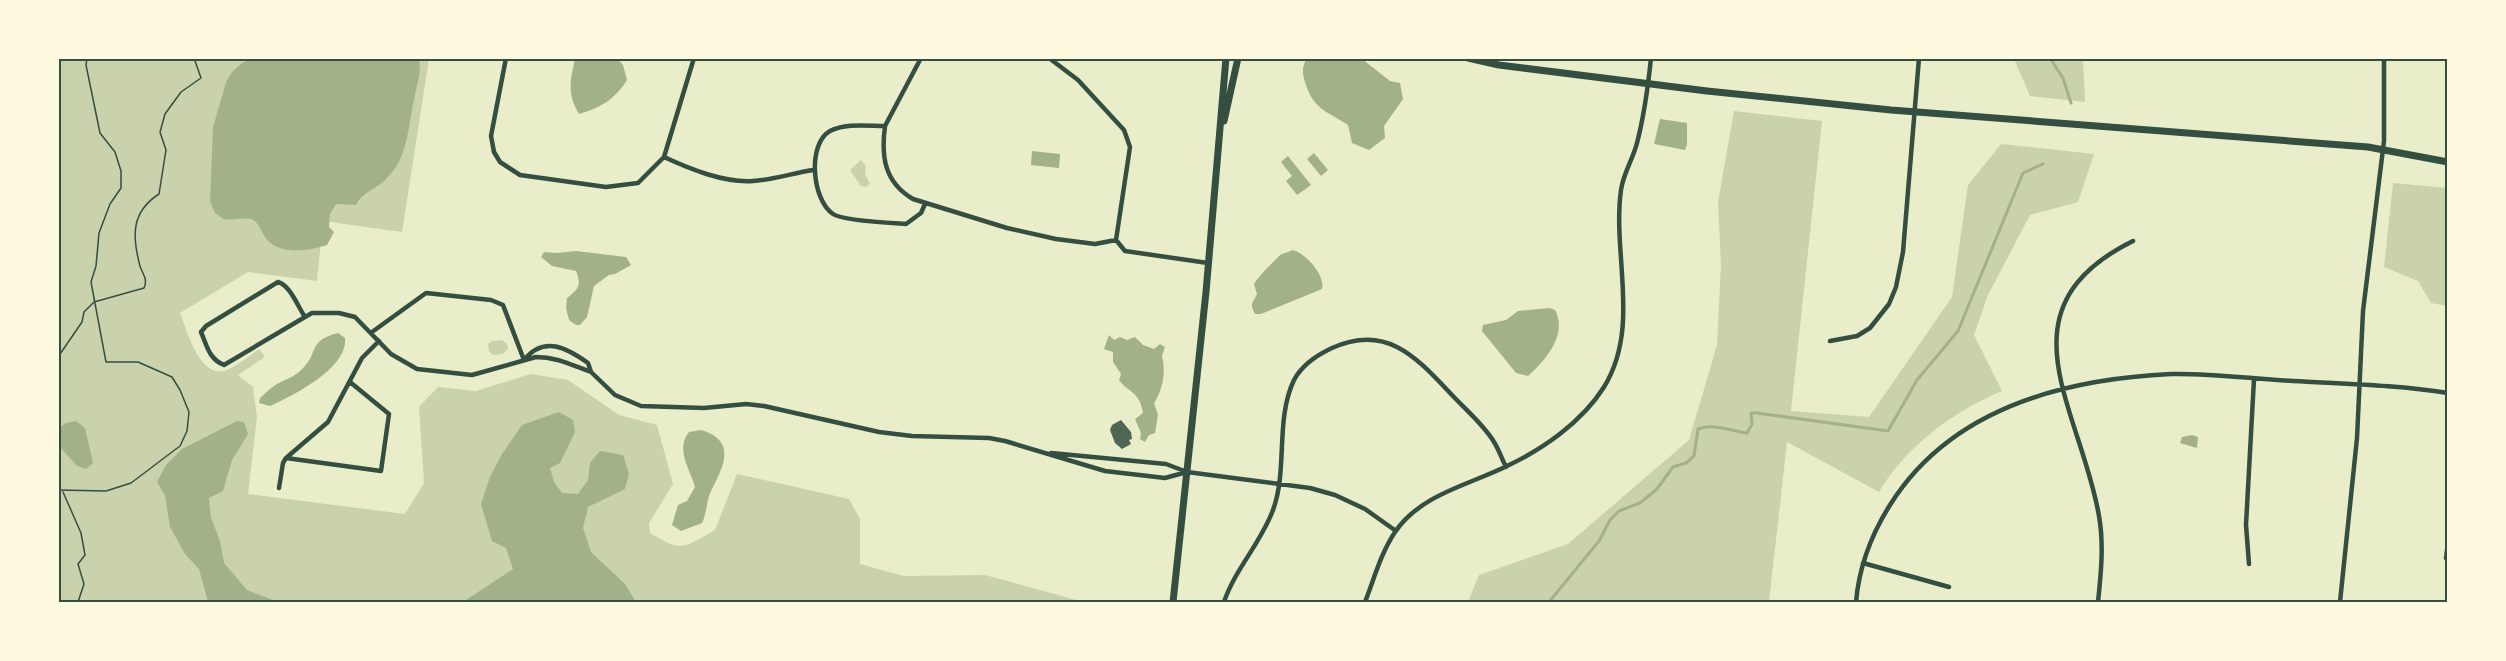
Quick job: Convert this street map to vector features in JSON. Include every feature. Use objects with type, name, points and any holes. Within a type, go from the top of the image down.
[{"type":"main road","points":[[1173,603],[1208,263],[1226,58]]},
{"type":"main road","points":[[1220,138],[1238,58]]},
{"type":"main road","points":[[1468,58],[1499,65],[1649,84],[1915,112],[2323,143],[2383,150],[2448,162]]},
{"type":"street","points":[[506,58],[491,136],[494,152],[511,171],[606,188],[638,183],[664,157],[694,58]]},
{"type":"street","points":[[921,58],[885,126],[884,155],[891,179],[900,192],[925,204],[1007,228],[1056,239],[1095,244],[1116,240]]},
{"type":"street","points":[[1049,58],[1078,80],[1124,130],[1130,147],[1116,240],[1125,251],[1208,263]]},
{"type":"street","points":[[1365,603],[1380,562],[1396,531],[1420,506],[1443,493],[1506,467],[1535,452],[1587,409],[1605,386],[1621,337],[1624,306],[1621,189],[1637,144],[1649,84],[1651,58]]},
{"type":"street","points":[[1830,341],[1857,336],[1870,328],[1889,304],[1896,287],[1903,252],[1919,58]]},
{"type":"street","points":[[2340,603],[2355,459],[2364,301],[2383,150],[2384,58]]},
{"type":"street","points":[[885,126],[839,128],[827,132],[816,154],[813,170],[825,204],[833,214],[906,224],[921,213],[925,204]]},
{"type":"street","points":[[664,157],[684,166],[721,177],[753,181],[813,170]]},
{"type":"street","points":[[2098,603],[2102,545],[2100,517],[2063,390],[2056,358],[2055,339],[2063,304],[2073,286],[2088,269],[2111,252],[2133,241]]},
{"type":"street","points":[[305,317],[283,283],[273,284],[206,326],[201,332],[210,355],[224,365],[312,314],[347,315],[355,317],[372,332],[399,361],[417,369],[472,375],[536,357],[555,358],[591,372],[615,395],[641,406],[704,408],[764,406],[879,432],[912,436],[989,438],[1014,442],[1039,452],[1105,471],[1164,478],[1187,472]]},
{"type":"street","points":[[372,332],[426,293],[491,300],[503,305],[524,360]]},
{"type":"street","points":[[1224,603],[1264,533],[1274,507],[1285,418],[1295,379],[1306,365],[1324,352],[1344,344],[1369,339],[1390,343],[1407,352],[1422,363],[1488,434],[1506,467]]},
{"type":"street","points":[[279,489],[283,463],[286,458],[328,422],[362,358],[379,341]]},
{"type":"street","points":[[524,360],[531,351],[539,347],[551,346],[576,354],[588,363],[591,372]]},
{"type":"street","points":[[1856,603],[1863,563],[1872,536],[1905,483],[1937,449],[1966,428],[2003,408],[2030,398],[2130,377],[2174,374],[2448,393]]},
{"type":"street","points":[[2249,564],[2246,525],[2254,379]]},
{"type":"street","points":[[286,458],[381,471],[389,414],[350,382]]},
{"type":"street","points":[[1039,452],[1166,464],[1187,472],[1278,486],[1310,488],[1335,495],[1365,509],[1396,531]]},
{"type":"street","points":[[2446,558],[2448,543]]},
{"type":"street","points":[[1863,563],[1949,587]]},
{"type":"path","points":[[58,490],[106,491],[131,483],[180,446],[187,431],[189,412],[172,377],[138,362],[106,362],[91,282],[96,266],[99,233],[110,204],[121,188],[121,171],[115,152],[100,133],[86,65],[87,58]]},
{"type":"path","points":[[58,357],[82,322],[84,312],[94,302],[144,288],[147,281],[133,239],[142,209],[159,194],[166,150],[160,132],[165,114],[181,92],[201,78],[194,58]]},
{"type":"path","points":[[63,491],[81,533],[85,555],[78,564],[84,584],[78,603]]},
{"type":"shaded area","points":[[58,59],[429,59],[402,232],[323,221],[317,281],[248,272],[180,313],[196,352],[209,368],[218,371],[227,370],[259,349],[265,357],[238,375],[253,387],[257,417],[248,494],[405,514],[424,483],[419,407],[438,387],[476,391],[531,374],[568,380],[619,415],[657,425],[673,484],[649,523],[650,533],[669,544],[682,546],[689,544],[715,530],[737,474],[849,499],[860,519],[860,564],[904,576],[985,575],[1084,602],[59,602]]},
{"type":"shaded area","points":[[252,59],[419,59],[420,69],[406,142],[399,161],[387,178],[362,196],[356,205],[336,204],[330,214],[329,227],[334,232],[327,245],[302,250],[278,247],[265,237],[254,220],[223,219],[215,213],[210,201],[213,127],[226,82],[232,72],[242,63]]},
{"type":"shaded area","points":[[575,59],[618,59],[623,65],[627,80],[607,102],[579,114],[571,94]]},
{"type":"shaded area","points":[[1306,59],[1362,59],[1390,81],[1400,83],[1403,99],[1384,126],[1385,138],[1369,150],[1352,143],[1348,125],[1316,104],[1308,91],[1303,75]]},
{"type":"shaded area","points":[[2014,59],[2083,59],[2085,102],[2030,96]]},
{"type":"shaded area","points":[[1734,111],[1822,121],[1791,411],[1869,417],[1952,297],[1968,185],[2001,144],[2094,154],[2078,202],[2030,215],[1988,295],[1974,335],[2002,391],[1966,409],[1917,445],[1890,475],[1879,492],[1787,442],[1769,602],[1468,602],[1479,575],[1568,544],[1689,440],[1717,345],[1721,265],[1718,202]]},
{"type":"shaded area","points":[[1660,119],[1687,123],[1685,150],[1654,144]]},
{"type":"shaded area","points":[[1032,151],[1060,154],[1059,168],[1031,165]]},
{"type":"shaded area","points":[[1314,153],[1328,170],[1321,176],[1307,159]]},
{"type":"shaded area","points":[[1288,156],[1311,185],[1297,195],[1286,181],[1292,176],[1281,162]]},
{"type":"shaded area","points":[[861,160],[866,166],[865,174],[870,184],[866,187],[861,186],[850,170]]},
{"type":"shaded area","points":[[2393,183],[2447,188],[2447,306],[2431,303],[2418,281],[2384,267]]},
{"type":"shaded area","points":[[1292,250],[1303,255],[1318,271],[1322,289],[1261,314],[1255,314],[1252,305],[1257,294],[1254,284],[1279,256]]},
{"type":"shaded area","points":[[576,251],[626,257],[631,265],[609,275],[594,286],[587,317],[580,325],[569,320],[566,308],[567,298],[579,284],[576,271],[552,266],[541,257],[544,252]]},
{"type":"shaded area","points":[[1549,308],[1555,310],[1559,328],[1553,346],[1528,376],[1516,373],[1482,331],[1483,325],[1506,320],[1518,311]]},
{"type":"shaded area","points":[[338,333],[345,338],[344,349],[329,370],[305,388],[270,406],[259,403],[260,398],[271,388],[293,376],[306,365],[321,340]]},
{"type":"shaded area","points":[[1109,335],[1114,340],[1120,337],[1127,340],[1135,337],[1143,345],[1154,349],[1160,344],[1165,347],[1162,356],[1163,380],[1154,403],[1158,415],[1155,433],[1149,435],[1145,442],[1140,439],[1141,433],[1135,419],[1143,413],[1139,400],[1119,380],[1121,374],[1113,362],[1113,352],[1104,349]]},
{"type":"shaded area","points":[[502,340],[507,344],[508,349],[503,354],[493,355],[489,351],[488,344]]},
{"type":"shaded area","points":[[559,412],[573,420],[575,432],[560,463],[550,468],[554,482],[562,493],[578,494],[588,480],[590,463],[600,451],[623,455],[629,474],[625,489],[588,507],[583,528],[591,552],[625,584],[636,602],[463,602],[513,569],[506,548],[492,541],[481,504],[490,477],[502,454],[522,425]]},
{"type":"shaded area","points":[[76,421],[85,428],[93,463],[86,469],[77,466],[59,446],[59,428],[66,423]]},
{"type":"shaded area","points":[[237,421],[244,422],[248,434],[232,460],[223,491],[209,498],[211,518],[220,541],[224,563],[247,590],[278,602],[208,602],[199,569],[185,554],[170,527],[165,495],[157,482],[166,465],[182,449]]},
{"type":"shaded area","points":[[701,430],[720,441],[724,448],[723,464],[709,495],[702,523],[681,531],[672,525],[678,505],[687,501],[695,487],[683,452],[683,445],[689,432]]},
{"type":"shaded area","points":[[2192,435],[2198,437],[2197,448],[2180,443],[2182,437]]},
{"type":"building","points":[[1121,420],[1131,432],[1132,439],[1129,440],[1131,444],[1122,449],[1115,443],[1110,430],[1112,425]]},
{"type":"waterway","points":[[2050,58],[2063,78],[2071,103]]},
{"type":"waterway","points":[[1549,602],[1599,541],[1610,520],[1619,511],[1640,503],[1657,489],[1673,467],[1686,463],[1694,456],[1698,429],[1716,427],[1747,433],[1752,424],[1751,413],[1757,413],[1888,431],[1917,380],[1958,331],[2023,173],[2043,164]]}]
